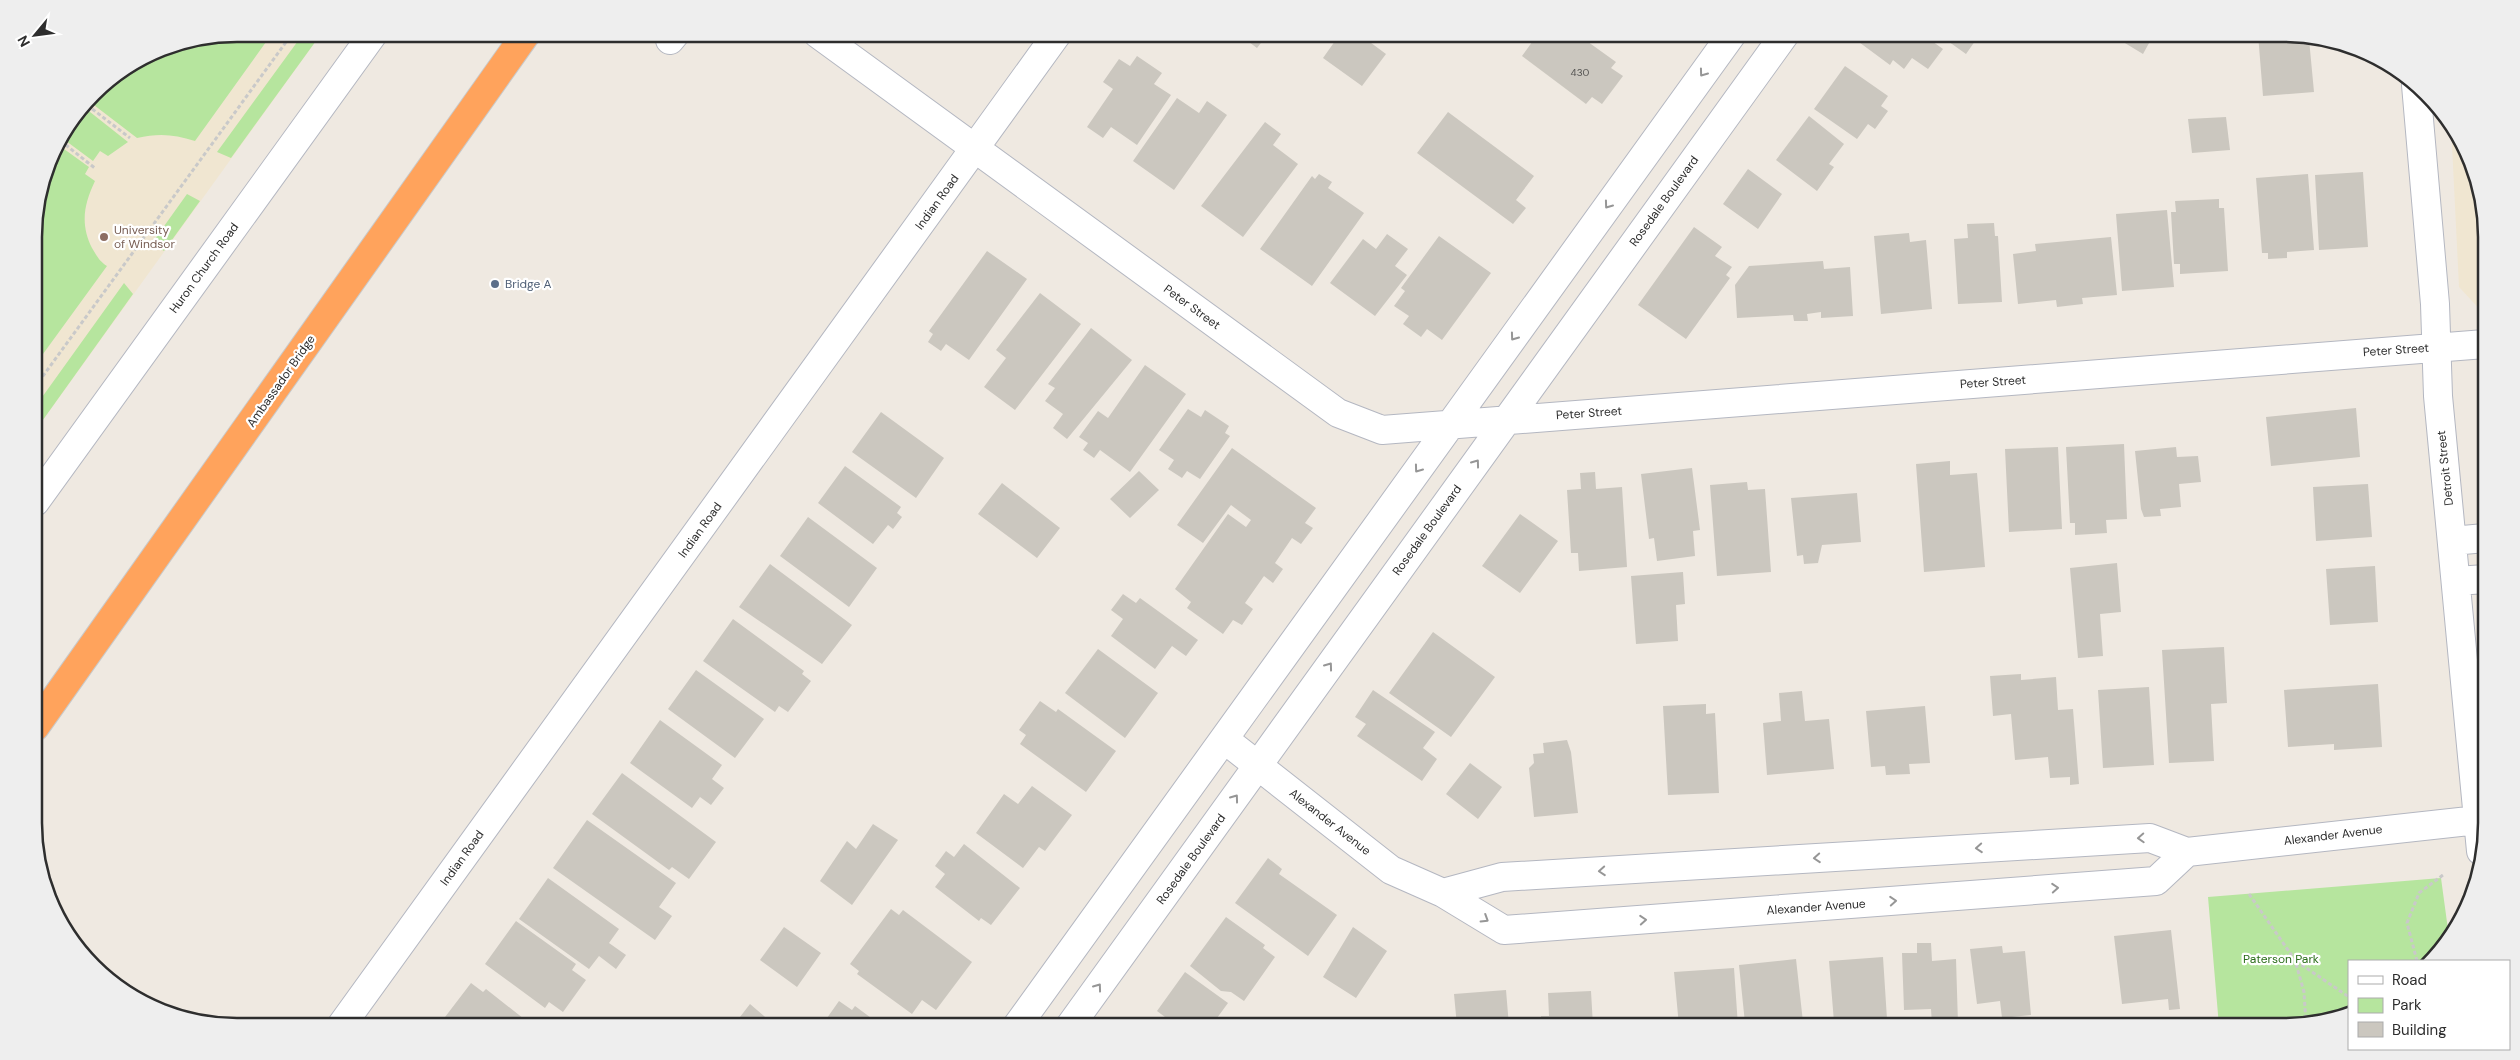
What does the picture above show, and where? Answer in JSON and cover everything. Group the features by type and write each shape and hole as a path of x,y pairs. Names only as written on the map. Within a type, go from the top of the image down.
{"highway":[{"name":"Ambassador Bridge","path":"42,717 520,42"}],"street":[{"name":"Huron Church Road","path":"42,492 366,42"},
{"name":"Peter Street","path":"829,42 1338,413 1382,430 2478,344"},
{"name":"Indian Road","path":"347,1018 1052,42"},
{"path":"1027,1018 1224,739 1726,42"},
{"name":"Rosedale Boulevard","path":"1076,1018 1779,42"},
{"name":"Detroit Street","path":"2421,101 2435,304 2435,347 2478,820"},
{"path":"1656,140 1692,163"},
{"path":"2452,541 2478,539"},
{"path":"2456,581 2478,580"},
{"name":"Alexander Avenue","path":"1224,739 1391,870 1443,893 1504,930 2156,881 2187,852"},
{"name":"Alexander Avenue","path":"1443,893 1502,877 2150,838 2187,852 2478,820"}],"path":[{"path":"42,376 286,42"},
{"path":"92,108 130,138"},
{"path":"66,145 96,169"},
{"path":"2417,960 2407,923 2419,894 2443,876"},
{"path":"2249,894 2295,960 2304,992 2306,1016"},
{"path":"2295,960 2348,996"}],"shaded area":[{"name":"University of Windsor","path":"315,42 42,421 42,238 44,212 49,187 57,163 75,129 109,91 129,75 163,57 187,49 212,44"},
{"path":"2452,141 2463,163 2474,199 2478,238 2478,307 2459,287"}],"green space":[{"path":"238,42 266,42 195,141 166,135 137,138 95,105 129,75 163,57 199,46"},
{"path":"297,42 315,42 231,158 217,152"},
{"path":"89,111 128,142 108,156 100,151 93,161 68,142 75,129"},
{"path":"64,149 89,167 85,174 95,181 86,206 86,231 92,248 100,260 107,266 42,355 42,238 44,212 49,187"},
{"path":"187,194 200,201 164,251 152,243"},
{"path":"124,283 133,294 42,421 42,397"},
{"name":"Paterson Park","path":"2441,878 2448,926 2420,960 2348,960 2348,1006 2308,1016 2218,1018 2208,897"}],"building":[{"path":"1249,42 1262,42 1257,48"},
{"path":"1334,42 1370,42 1386,54 1362,86 1323,58"},
{"path":"1532,42 1588,42 1616,62 1611,68 1623,76 1602,104 1592,97 1586,104 1522,56"},
{"path":"1859,42 1933,42 1943,49 1928,69 1912,58 1904,69 1893,60 1890,65"},
{"path":"1949,42 1974,42 1966,54"},
{"path":"2123,42 2150,42 2143,54"},
{"path":"2259,42 2309,44 2314,92 2263,96"},
{"path":"1137,56 1162,73 1154,84 1171,95 1137,145 1111,127 1103,138 1087,127 1113,89 1103,82 1119,59 1130,66"},
{"path":"1845,66 1888,96 1881,106 1888,111 1875,129 1868,124 1857,139 1814,109"},
{"path":"1177,98 1199,113 1207,101 1227,115 1174,190 1133,161"},
{"path":"1448,112 1534,176 1516,200 1526,208 1513,224 1417,153"},
{"path":"1809,116 1844,144 1829,164 1834,167 1817,191 1776,160"},
{"path":"2226,117 2230,150 2192,153 2188,119"},
{"path":"1265,122 1281,134 1273,145 1298,164 1243,237 1201,206"},
{"path":"1748,169 1782,194 1758,229 1723,204"},
{"path":"2363,172 2368,247 2319,250 2315,175"},
{"path":"1319,174 1332,182 1328,188 1364,213 1312,286 1260,249 1312,176 1315,179"},
{"path":"2308,174 2314,250 2287,252 2287,258 2268,259 2268,253 2262,253 2256,178"},
{"path":"2219,199 2219,208 2224,208 2228,271 2180,274 2180,264 2174,264 2171,212 2176,212 2175,201"},
{"path":"2167,210 2174,287 2122,291 2116,214"},
{"path":"1994,223 1995,236 1998,236 2002,302 1958,304 1954,239 1968,238 1967,224"},
{"path":"1694,227 1722,247 1715,256 1732,267 1726,275 1730,278 1686,339 1638,305"},
{"path":"1909,233 1910,242 1926,240 1932,309 1881,314 1874,236"},
{"path":"1387,234 1408,249 1395,266 1407,275 1375,316 1330,283 1363,239 1376,249"},
{"path":"1439,236 1491,273 1442,340 1427,329 1421,337 1403,324 1409,316 1394,306 1405,291 1401,288"},
{"path":"2111,237 2117,295 2082,298 2083,304 2057,307 2056,300 2018,304 2013,254 2036,251 2035,244"},
{"path":"987,251 1027,279 969,360 946,344 941,351 928,342 933,334 929,331"},
{"path":"1823,261 1824,269 1850,267 1853,316 1821,318 1821,312 1807,314 1808,321 1794,321 1793,315 1737,318 1735,285 1749,266"},
{"path":"1040,293 1081,324 1015,410 984,387 1006,358 996,350"},
{"path":"1091,328 1132,360 1067,439 1053,428 1063,414 1045,401 1055,388 1048,384"},
{"path":"1145,365 1186,394 1130,472 1100,450 1094,458 1083,450 1088,443 1079,437 1098,411 1108,418"},
{"path":"2356,408 2360,457 2271,466 2266,417"},
{"path":"1188,409 1201,417 1205,410 1229,426 1225,433 1230,436 1200,479 1187,471 1182,478 1168,469 1174,460 1159,450"},
{"path":"881,412 944,458 916,498 852,452"},
{"path":"2124,444 2127,519 2106,520 2107,533 2075,535 2075,523 2070,523 2066,447"},
{"path":"2058,447 2062,529 2009,532 2005,449"},
{"path":"2176,447 2177,457 2198,456 2201,482 2179,484 2181,507 2160,509 2161,516 2144,517 2141,509 2135,451"},
{"path":"1232,448 1316,508 1305,523 1313,528 1301,544 1292,538 1275,563 1283,569 1273,583 1264,576 1245,603 1253,609 1242,625 1233,620 1223,634 1187,608 1191,602 1175,589 1228,514 1246,527 1251,520 1231,505 1203,543 1177,525"},
{"path":"1950,461 1950,475 1977,473 1985,567 1924,572 1916,464"},
{"path":"845,466 901,507 897,513 902,517 893,529 888,525 873,544 818,503"},
{"path":"1692,468 1700,530 1693,531 1695,556 1657,561 1654,538 1649,539 1641,474"},
{"path":"1139,471 1159,490 1130,518 1110,499"},
{"path":"1595,472 1596,489 1622,487 1627,567 1579,571 1578,553 1571,553 1567,490 1581,489 1580,473"},
{"path":"1747,482 1748,490 1765,489 1771,572 1717,576 1710,485"},
{"path":"1002,483 1060,528 1037,558 978,514"},
{"path":"2368,484 2372,537 2316,541 2313,487"},
{"path":"1857,493 1861,542 1822,545 1818,563 1804,564 1803,555 1797,556 1791,498"},
{"path":"1520,514 1558,541 1520,593 1482,566"},
{"path":"808,517 877,568 849,607 780,556"},
{"path":"2117,563 2121,612 2100,614 2103,656 2078,658 2070,568"},
{"path":"770,564 852,625 822,664 739,607"},
{"path":"2375,566 2378,622 2330,625 2326,569"},
{"path":"1683,572 1685,604 1676,605 1678,641 1636,644 1631,576"},
{"path":"1123,594 1136,603 1140,598 1198,640 1186,656 1172,646 1155,669 1111,636 1123,619 1111,610"},
{"path":"733,619 804,671 802,674 811,681 788,712 779,706 775,712 703,661"},
{"path":"1433,632 1495,677 1451,737 1389,693"},
{"path":"2224,647 2227,703 2211,704 2214,761 2169,763 2162,650"},
{"path":"1098,649 1158,693 1125,738 1065,693"},
{"path":"696,670 764,719 735,758 668,709"},
{"path":"2021,674 2021,680 2056,677 2058,710 2073,709 2079,784 2070,785 2070,777 2050,778 2048,757 2015,760 2011,714 1993,716 1990,676"},
{"path":"2378,684 2382,747 2334,750 2334,744 2288,747 2284,690"},
{"path":"2149,687 2154,765 2103,768 2098,690"},
{"path":"1373,690 1435,732 1423,748 1437,759 1422,781 1357,736 1366,724 1355,717"},
{"path":"1802,691 1805,721 1829,719 1834,769 1767,775 1763,723 1781,721 1779,693"},
{"path":"1040,701 1056,712 1058,709 1116,751 1086,792 1020,744 1026,735 1019,730"},
{"path":"1706,704 1706,714 1715,713 1719,793 1668,795 1663,706"},
{"path":"1925,706 1930,763 1909,764 1910,774 1886,775 1885,766 1871,767 1866,711"},
{"path":"660,720 722,765 712,779 724,788 711,805 700,797 692,808 630,763"},
{"path":"1567,740 1571,752 1578,813 1534,817 1529,768 1534,763 1533,754 1544,753 1543,743"},
{"path":"1470,763 1502,787 1478,819 1446,794"},
{"path":"622,773 716,842 689,879 672,867 669,870 592,814"},
{"path":"1032,786 1072,815 1045,851 1039,847 1023,868 976,833 1004,794 1018,804"},
{"path":"587,820 676,883 659,907 672,916 655,940 553,868"},
{"path":"873,824 898,840 852,905 820,881 847,841 856,849"},
{"path":"964,844 1020,888 991,925 981,918 979,921 935,887 945,874 935,866 946,851 954,857"},
{"path":"1268,858 1282,869 1279,874 1337,915 1308,956 1235,903"},
{"path":"548,878 619,929 609,943 626,955 616,969 599,956 589,969 519,919"},
{"path":"891,909 899,915 903,910 972,962 936,1010 922,1000 912,1014 857,974 859,971 850,964"},
{"path":"1226,917 1265,945 1263,948 1275,957 1244,1001 1231,992 1221,991 1190,966"},
{"path":"516,921 576,964 572,970 586,980 563,1012 549,1002 545,1008 485,964"},
{"path":"784,927 821,953 797,987 760,960"},
{"path":"1353,927 1387,951 1356,998 1323,977"},
{"path":"2171,930 2180,1009 2169,1010 2168,999 2122,1004 2114,936"},
{"path":"1917,943 1931,943 1932,961 1956,959 1958,1018 1932,1018 1931,1009 1904,1010 1902,953 1917,953"},
{"path":"2002,946 2003,953 2025,951 2031,1015 2002,1018 2000,1001 1977,1004 1970,949"},
{"path":"1883,957 1887,1018 1834,1018 1829,961"},
{"path":"1796,959 1803,1018 1744,1018 1739,965"},
{"path":"1734,968 1737,1018 1678,1018 1674,972"},
{"path":"1185,972 1228,1003 1217,1018 1166,1018 1157,1011"},
{"path":"471,983 483,992 486,989 523,1018 444,1018"},
{"path":"1506,990 1508,1018 1456,1018 1454,994"},
{"path":"1591,991 1593,1018 1541,1018 1541,1016 1549,1016 1548,993"},
{"path":"839,1001 852,1010 855,1006 871,1018 827,1018"},
{"path":"750,1004 766,1018 739,1018"}],"place":[{"name":"University of Windsor","path":"104,237"},
{"name":"Bridge A","path":"495,284"}]}
